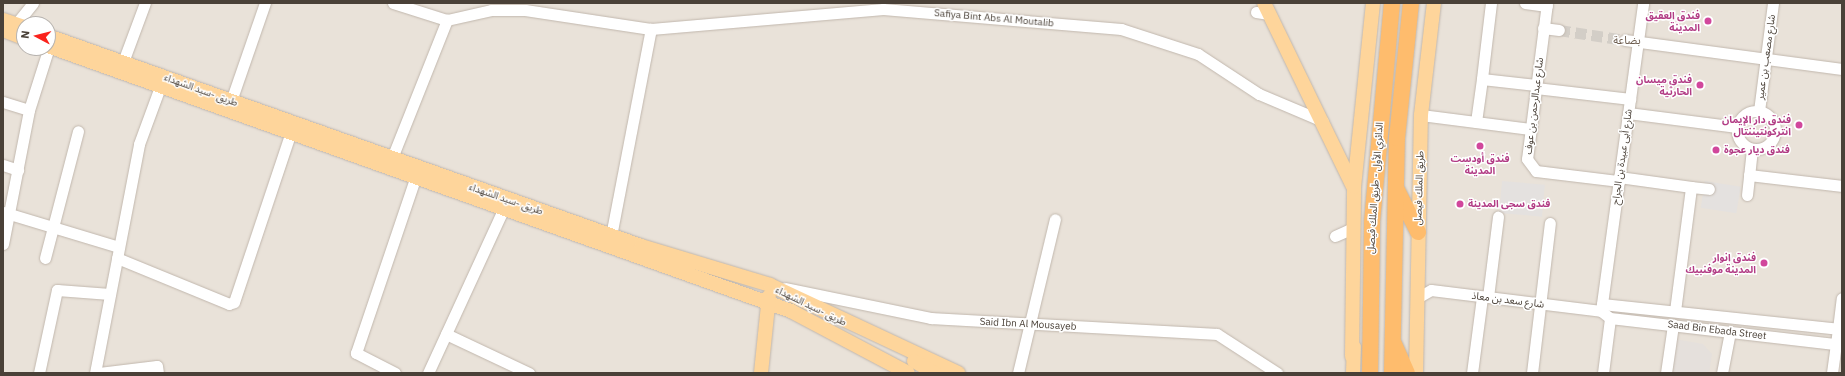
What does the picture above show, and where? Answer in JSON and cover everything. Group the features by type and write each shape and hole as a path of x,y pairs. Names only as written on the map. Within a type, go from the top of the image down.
{"highway":[{"name":"الدائري الأول - طريق الملك فيصل","path":"1370,373 1370,257 1392,3"},
{"name":"الدائري الأول - طريق الملك فيصل","path":"1392,373 1396,187 1411,3"},
{"path":"1396,187 1418,232"},
{"path":"1370,257 1395,251"},
{"path":"1392,340 1408,373"}],"main road":[{"path":"1353,373 1354,186 1374,3"},
{"name":"طريق الملك فيصل","path":"1416,373 1421,115 1434,3"},
{"path":"1263,10 1323,121 1354,186"},
{"name":"طريق -سيد الشهداء","path":"56,45 123,62 611,236 770,285 854,327 958,373"},
{"name":"طريق -سيد الشهداء","path":"56,46 160,87 290,135 768,304 850,340 908,373"},
{"path":"1352,356 1370,257"},
{"path":"761,373 770,285"},
{"path":"854,327 935,373"}],"street":[{"path":"11,25 33,3"},
{"path":"123,62 145,3"},
{"path":"231,101 266,3"},
{"path":"392,158 447,20 393,3"},
{"path":"514,3 525,10"},
{"path":"1476,122 1491,3"},
{"path":"1525,3 1547,4"},
{"name":"شارع أبى عبيدة بن الجراح","path":"1601,307 1643,3"},
{"name":"شارع مصعب بن عمير","path":"1759,111 1773,3"},
{"name":"شارع عبدالرحمن بن عوف","path":"1547,4 1527,159 1536,171 1709,190"},
{"name":"Safiya Bint Abs Al Moutalib","path":"447,20 491,10 525,10 651,29 883,9 1121,29 1198,54 1259,94 1323,121"},
{"path":"1543,28 1559,30"},
{"path":"611,236 651,29"},
{"path":"1625,40 1842,69"},
{"path":"3,244 6,213 18,170 29,110 44,56"},
{"path":"1482,78 1536,87 1630,99"},
{"path":"95,373 139,144 160,87"},
{"path":"3,102 29,110"},
{"path":"1759,111 1770,118 1774,132 1766,146 1752,148 1742,142 1737,127 1744,115 1759,111"},
{"path":"1628,113 1737,127"},
{"path":"1421,115 1530,129"},
{"path":"45,258 51,228 78,131"},
{"path":"6,213 118,252 229,304 234,302 290,135"},
{"path":"1746,195 1752,148"},
{"path":"3,165 18,170"},
{"path":"1749,175 1842,186"},
{"path":"395,373 356,353 415,179"},
{"path":"1675,312 1691,187"},
{"path":"428,373 503,210"},
{"path":"1472,373 1498,217"},
{"path":"1018,373 1055,219"},
{"path":"1532,373 1550,223"},
{"path":"1335,236 1353,228"},
{"name":"Said Ibn Al Mousayeb","path":"770,285 930,318 1217,334 1278,373"},
{"path":"39,373 57,290 110,294"},
{"name":"شارع سعد بن معاذ","path":"1417,298 1431,290 1541,304 1675,312 1838,329"},
{"path":"1832,373 1842,298"},
{"path":"1601,307 1610,318 1604,373"},
{"name":"Saad Bin Ebada Street","path":"1610,318 1835,344"},
{"path":"1666,373 1673,325"},
{"path":"1722,373 1730,332"},
{"path":"446,334 529,373"},
{"path":"99,373 157,366 158,373"}],"shaded area":[{"path":"3,3 1842,3 1842,373 3,373"},
{"path":"1502,181 1545,185 1542,217 1499,213"},
{"path":"1705,181 1741,187 1736,213 1701,208"},
{"path":"1675,339 1703,344 1712,354 1709,373 1671,373"}],"tunnel":[{"path":"1559,30 1625,40"}],"place":[{"name":"فندق العقيق المدينة","path":"1708,21"},
{"name":"فندق ميسان الحارثية","path":"1700,85"},
{"name":"فندق دار الإيمان انتركونتيننتال","path":"1799,125"},
{"name":"فندق أودست المدينة","path":"1480,146"},
{"name":"فندق ديار عجوة","path":"1716,150"},
{"name":"فندق سجى المدينة","path":"1460,204"},
{"name":"فندق انوار المدينة موفنبيك","path":"1764,263"}],"district":[{"name":"بضاعة","path":"1627,40"}]}
